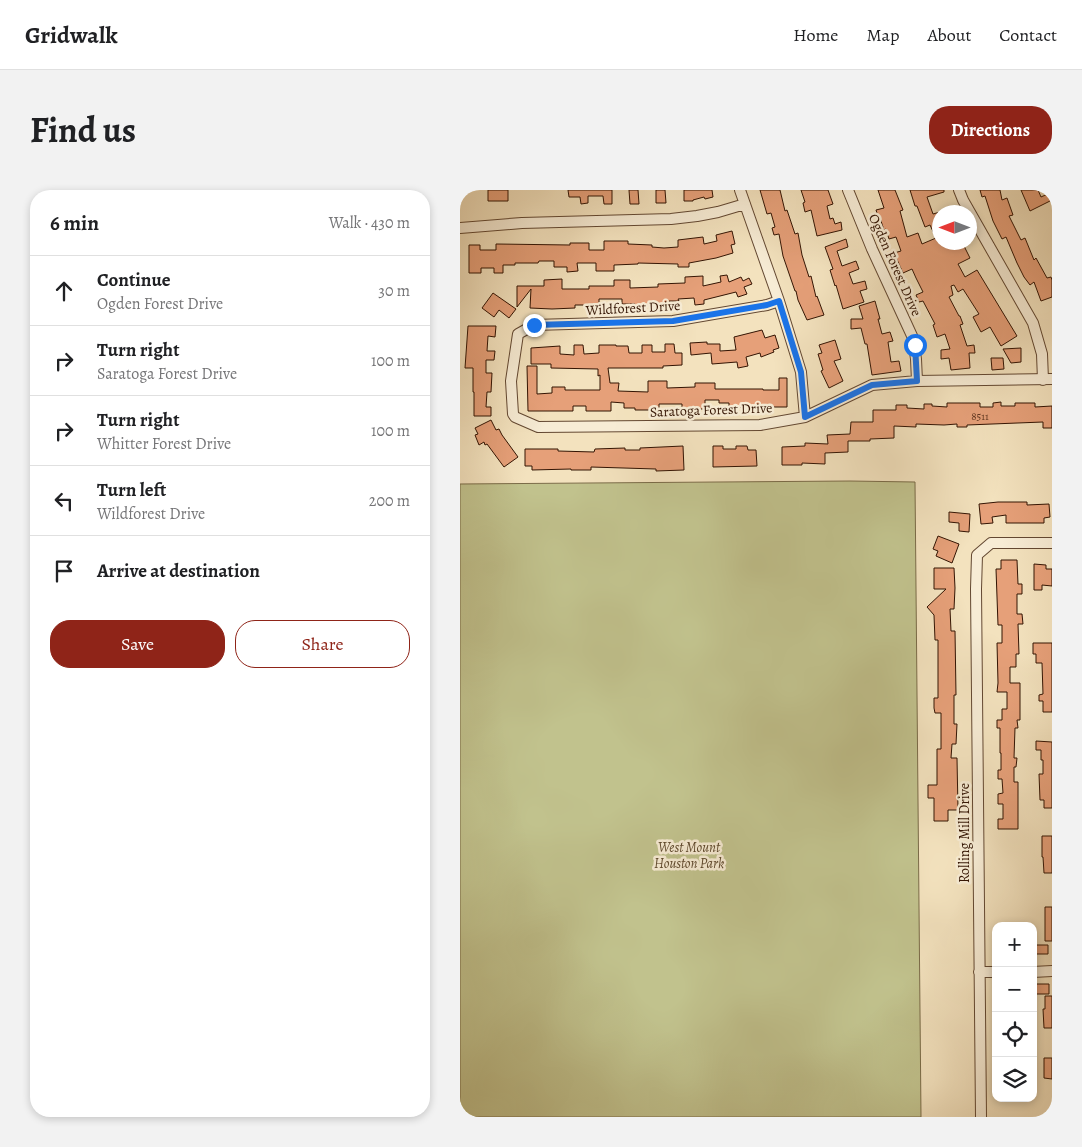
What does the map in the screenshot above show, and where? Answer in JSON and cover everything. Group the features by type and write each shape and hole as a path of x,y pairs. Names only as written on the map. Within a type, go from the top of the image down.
{"street":[{"path":"740,190 779,301 801,372 805,417"},
{"name":"Ogden Forest Drive","path":"848,190 872,249 913,338 917,381"},
{"path":"959,190 1033,324 1047,379"},
{"path":"460,228 522,223 671,219 718,212 745,204"},
{"name":"Wildforest Drive","path":"515,417 513,414 511,380 518,334 534,325 673,321 767,305 779,301"},
{"name":"Saratoga Forest Drive","path":"515,417 538,427 760,425 805,417 872,385 917,381 1047,379"},
{"name":"Rolling Mill Drive","path":"981,1117 977,555 991,543 1052,543"},
{"path":"1037,972 1052,971"},
{"path":"979,972 992,972"}],"green space":[{"name":"West Mount Houston Park","path":"915,482 921,1117 460,1117 460,484"}],"building":[{"path":"488,190 508,190 508,201 488,201"},
{"path":"568,190 612,190 612,204 604,204 603,196 588,196 588,203 581,204 580,197 569,197"},
{"path":"629,190 638,190 639,204 630,204"},
{"path":"656,190 665,190 666,203 656,203"},
{"path":"684,190 712,190 713,197 684,201"},
{"path":"760,190 780,190 785,211 787,210 795,234 798,233 802,255 824,315 807,320 783,256 779,234 774,235 772,228 775,227 771,213 767,214"},
{"path":"801,190 828,190 833,204 827,206 830,219 833,218 835,224 841,222 842,230 817,236 811,210 805,212 803,203 805,202"},
{"path":"878,190 895,190 903,210 900,211 907,237 918,233 922,244 932,240 932,250 966,250 970,258 958,264 965,277 977,270 1017,336 1001,346 990,327 981,332 973,317 979,314 963,289 958,292 954,285 951,286 953,295 949,297 963,324 960,325 967,346 974,345 975,353 969,353 970,368 951,370 949,358 941,359 941,350 950,349 945,334 937,337 933,325 935,324 923,301 919,302 916,295 923,292 912,269 903,273 894,253 901,251 896,237 889,239 886,229 884,230 879,219 876,210 884,208"},
{"path":"910,190 944,190 944,192 927,197 932,211 932,229 930,225 925,227"},
{"path":"980,190 1000,190 1002,200 1007,198 1013,215 1009,216 1021,240 1025,238 1034,260 1036,258 1047,278 1051,277 1052,297 1041,301 1034,282 1030,285 1024,277 1006,237 1002,239 993,221 985,196 982,197"},
{"path":"1021,190 1038,190 1041,197 1052,192 1052,200 1030,211"},
{"path":"732,231 735,244 731,245 733,253 689,263 689,267 678,267 678,264 638,263 614,265 614,271 596,271 596,263 577,263 578,271 567,272 567,267 554,267 554,261 539,261 538,263 503,265 503,273 494,273 494,268 481,268 481,273 469,273 469,245 480,245 480,250 496,250 496,244 570,245 570,243 589,243 589,250 604,250 604,241 628,241 628,244 652,245 652,247 664,248 678,247 678,240 703,237 704,244 717,241 716,235"},
{"path":"846,239 848,247 837,251 842,266 856,261 859,269 849,273 853,284 865,281 867,289 860,291 864,302 843,309 830,270 833,269 825,247"},
{"path":"727,275 729,282 741,277 743,281 749,278 752,284 744,287 747,294 738,297 736,292 704,300 704,304 695,305 694,298 669,301 669,306 659,306 659,304 622,304 622,299 599,299 599,307 589,308 589,305 575,305 575,308 552,309 530,308 531,289 517,307 517,286 544,286 544,280 562,279 562,289 589,289 589,286 614,286 614,280 630,280 630,288 658,287 658,284 685,283 685,277 703,276 703,286 721,282 720,276"},
{"path":"493,293 516,309 509,318 499,310 494,317 482,308"},
{"path":"875,301 882,334 890,332 893,341 888,342 891,362 899,361 901,371 872,375 867,344 865,344 861,328 851,329 851,319 863,319 859,306"},
{"path":"468,326 496,326 495,337 488,336 487,351 495,351 494,360 486,360 486,373 492,373 491,392 487,392 486,407 491,407 491,416 474,416 473,368 465,368"},
{"path":"762,330 765,338 775,335 779,348 761,357 760,353 746,357 748,366 738,368 737,362 712,364 711,353 691,355 690,343 707,342 707,344 720,344 720,351 736,350 734,337"},
{"path":"835,340 841,359 834,361 843,381 829,388 821,371 823,370 818,354 822,353 819,345"},
{"path":"665,344 674,344 675,353 682,353 682,365 663,366 663,368 608,368 610,383 619,383 618,391 648,392 648,381 667,381 667,388 695,387 695,383 715,383 715,389 779,390 779,378 787,378 787,407 754,409 754,406 740,406 740,408 729,408 729,403 719,403 719,400 705,400 705,409 682,409 682,404 659,404 659,410 635,410 635,408 624,408 624,403 611,402 611,411 586,411 586,406 573,406 573,411 528,411 527,366 537,366 537,394 552,393 552,387 565,387 565,390 600,390 598,369 551,368 551,364 531,364 531,348 560,346 560,354 574,355 574,345 583,345 584,354 599,353 599,345 616,345 628,346 629,353 642,353 642,345 652,345 652,352 665,352"},
{"path":"1021,348 1021,362 1011,363 1003,349"},
{"path":"991,358 1003,358 1004,369 992,370"},
{"path":"1001,402 1001,406 1015,406 1015,403 1035,403 1035,407 1052,406 1052,428 1043,428 1043,422 967,425 967,427 957,427 957,424 916,424 916,427 894,426 894,438 848,441 848,452 825,453 825,464 802,463 802,465 782,465 782,447 805,446 805,443 828,444 827,435 850,434 851,422 873,422 873,410 896,410 896,405 907,405 907,408 924,409 924,404 947,407 947,403 980,403 980,407 993,407 993,403"},
{"path":"491,420 496,430 499,429 518,457 504,467 487,444 485,445 484,442 479,445 475,435 478,434 475,428"},
{"path":"683,446 684,470 656,471 656,469 591,467 591,470 532,470 532,466 525,466 525,449 594,452 595,449 625,448 625,450 640,450 640,448"},
{"path":"713,446 723,446 723,449 736,449 736,446 747,446 748,450 756,450 757,466 713,467"},
{"path":"1027,502 1027,505 1049,504 1050,517 1044,518 1044,523 1006,523 1006,515 992,517 993,523 981,524 979,504"},
{"path":"949,512 970,514 969,532 959,531 959,523 949,522"},
{"path":"938,536 959,544 952,563 936,556 938,551 933,549"},
{"path":"1001,560 1017,560 1018,584 1022,584 1022,594 1017,594 1017,614 1022,614 1023,624 1018,624 1019,654 1016,654 1016,667 1010,667 1010,683 1020,683 1020,720 1017,720 1018,728 1015,728 1014,758 1017,758 1016,767 1014,767 1014,782 1018,782 1018,829 998,829 998,819 1003,819 1003,804 998,804 998,794 1003,793 1002,779 998,779 998,770 1001,770 1001,753 1000,728 997,728 997,720 1002,720 1002,709 1007,709 1007,692 997,692 997,643 1002,643 1002,625 998,625 996,569 1001,569"},
{"path":"1034,564 1046,565 1046,569 1052,569 1052,586 1042,585 1042,590 1034,590"},
{"path":"934,568 954,568 954,609 950,609 951,631 955,631 956,695 954,695 954,724 957,724 956,744 952,744 951,758 957,758 958,810 948,810 948,821 934,821 934,798 928,798 928,785 937,785 937,749 941,749 941,713 935,713 934,708 934,698 938,698 938,640 935,640 934,615 927,607 946,589 934,589"},
{"path":"1033,643 1052,643 1052,712 1043,712 1043,701 1039,701 1039,695 1043,694 1042,663 1036,663 1036,654 1033,654"},
{"path":"1036,741 1052,742 1052,808 1044,808 1044,800 1040,800 1039,774 1043,774 1043,760 1041,760 1041,750 1036,750"},
{"path":"1042,836 1052,836 1052,873 1044,873"},
{"path":"1045,907 1052,907 1052,941 1045,941"},
{"path":"1037,945 1048,945 1048,954 1037,954"},
{"path":"1037,984 1049,984 1049,994 1037,994"},
{"path":"1045,996 1052,996 1052,1028 1044,1028 1043,1009 1045,1009"},
{"path":"1044,1058 1052,1058 1052,1079 1044,1078"}],"route":[{"path":"534,325 673,321 767,305 779,301 801,372 805,417 872,385 917,381 915,345"}]}
